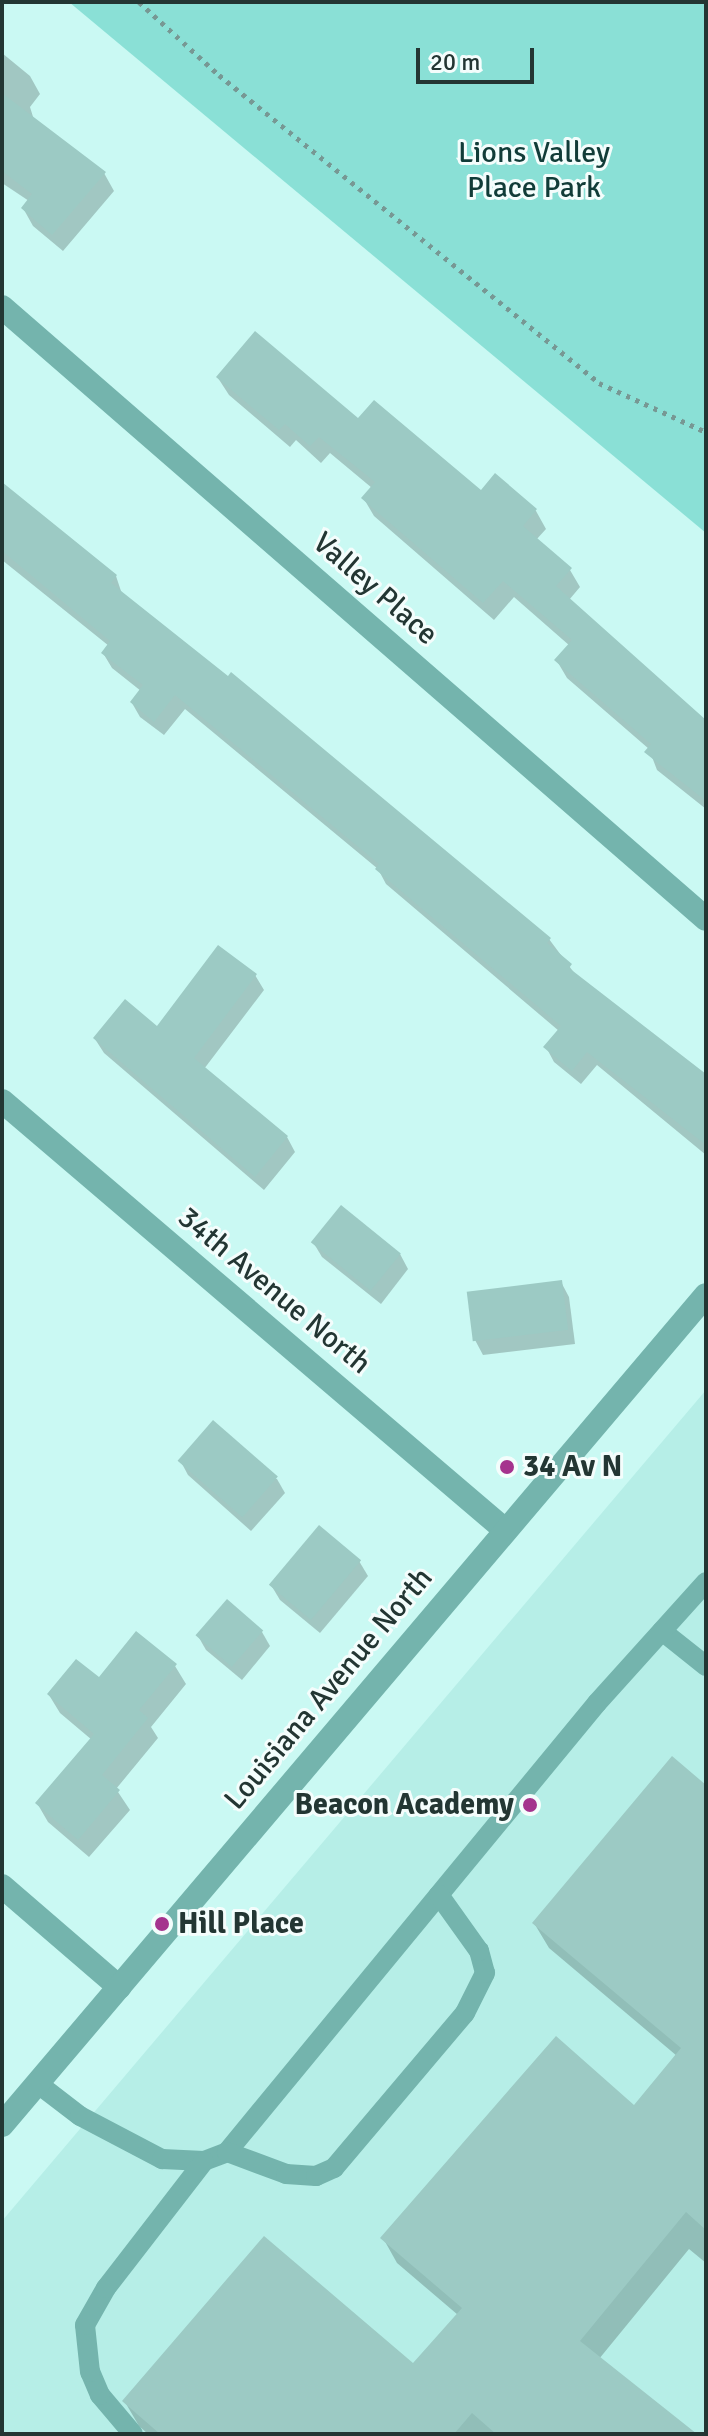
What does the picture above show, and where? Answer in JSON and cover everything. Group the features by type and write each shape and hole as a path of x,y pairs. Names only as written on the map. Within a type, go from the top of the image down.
{"street":[{"name":"Valley Place","path":"3,309 706,919"},
{"name":"34th Avenue North","path":"2,1101 505,1530"},
{"name":"Louisiana Avenue North","path":"2,2125 706,1295"},
{"path":"2,1886 119,1987"}],"lane":[{"path":"37,2083 124,2142 162,2159 204,2161 227,2152 439,1895 706,1582"},
{"path":"662,1631 706,1666"},
{"path":"227,2152 286,2174 316,2176 334,2168 465,2013 485,1973 479,1951 439,1895"},
{"path":"133,2434 100,2395 90,2372 85,2325 106,2288 204,2161"}],"path":[{"path":"139,2 219,75 599,383 706,432"}],"shaded area":[{"name":"Beacon Academy","path":"706,1390 706,2434 2,2434 2,2221"}],"green space":[{"name":"Lions Valley Place Park","path":"69,2 706,2 706,533"}],"building":[{"path":"2,93 106,172 52,235 21,208 32,194 2,171"},
{"path":"255,331 358,418 374,400 481,490 495,473 537,509 523,526 572,568 556,586 706,720 706,801 644,752 651,744 554,660 572,640 503,581 483,603 361,498 375,482 319,437 310,446 285,424 279,430 216,377"},
{"path":"2,482 117,575 111,583 228,676 231,672 551,938 547,943 572,964 569,968 706,1074 706,1145 587,1052 572,1071 543,1047 561,1026 375,869 379,864 175,695 154,722 130,702 143,685 101,653 110,641 2,551"},
{"path":"218,945 257,974 194,1058 288,1136 255,1177 93,1038 125,999 157,1026"},
{"path":"341,1205 401,1253 371,1291 311,1242"},
{"path":"562,1280 568,1330 473,1341 467,1292"},
{"path":"213,1420 278,1476 242,1517 178,1461"},
{"path":"319,1525 361,1560 311,1620 269,1585"},
{"path":"227,1599 263,1630 232,1667 196,1635"},
{"path":"136,1631 177,1664 139,1710 148,1718 102,1775 120,1790 78,1840 35,1803 94,1734 47,1694 76,1659 99,1677"},
{"path":"672,1756 706,1785 706,2230 686,2212 580,2341 697,2434 496,2434 472,2413 454,2434 160,2434 122,2401 264,2236 413,2363 462,2308 380,2238 556,2036 634,2105 681,2048 532,1923"}],"place":[{"name":"34 Av N","path":"507,1467"},
{"name":"Beacon Academy","path":"530,1805"},
{"name":"Hill Place","path":"162,1924"}]}
